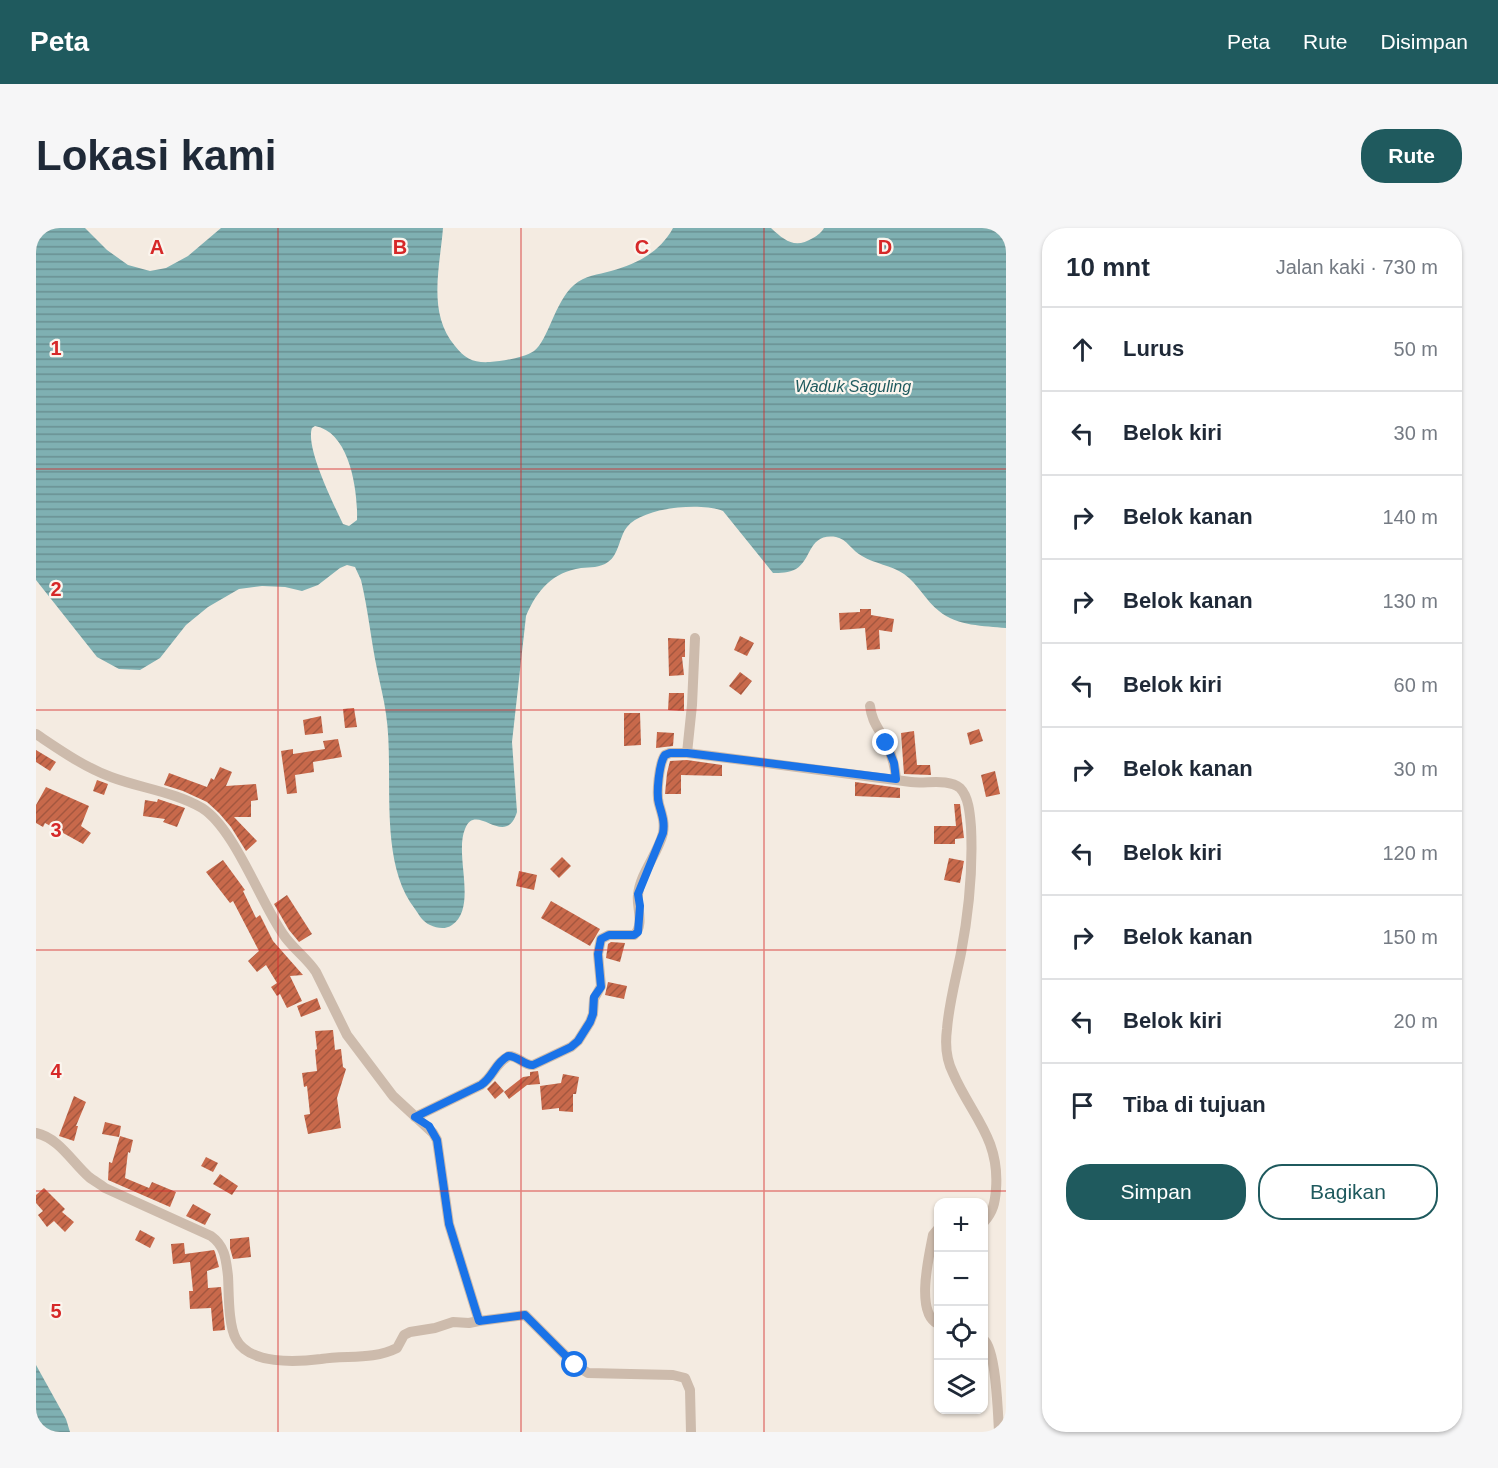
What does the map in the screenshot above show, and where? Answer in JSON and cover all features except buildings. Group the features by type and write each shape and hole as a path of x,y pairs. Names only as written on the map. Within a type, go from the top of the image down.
{"street":[{"path":"687,753 693,705 695,638"},
{"path":"870,706 873,721 891,754 896,779"},
{"path":"36,734 88,767 110,777 186,801 201,808 215,819 240,856 284,936 310,962 347,1035 393,1095 415,1117 429,1126 437,1140 449,1224 479,1321"},
{"path":"415,1117 481,1085 488,1080 496,1065 508,1056 514,1056 531,1066 565,1051 578,1041 590,1022 594,997 601,987 598,954 601,939 609,935 634,935 638,932 640,906 638,894 661,842 664,824 658,801 662,759 670,753 687,753 919,783 953,784 963,792 968,802 972,853 971,882 961,953 949,1011 946,1050 952,1072 988,1135 993,1153 997,1175 995,1205 988,1216"},
{"path":"36,1133 46,1135 55,1142 90,1178 105,1188 211,1236 219,1242 224,1250 227,1267 233,1332 241,1346 256,1356 286,1361 349,1356 369,1357 397,1348 404,1335 410,1332 453,1322 468,1323 525,1315 575,1365 588,1373 673,1375 685,1378 690,1390 691,1432"},
{"path":"934,1234 925,1287 929,1315 934,1322"},
{"path":"988,1345 993,1364 999,1432"}],"water":[{"name":"Waduk Saguling","path":"36,228 85,228 107,250 128,265 150,271 166,268 188,256 221,228 443,228 437,289 441,319 446,333 466,357 475,361 495,362 524,356 534,351 543,339 567,292 574,285 587,277 639,261 655,250 673,228 771,228 790,242 801,243 813,238 824,228 1006,228 1006,628 971,624 946,616 934,607 904,574 862,556 836,537 820,539 815,543 796,569 773,573 723,511 701,507 673,508 635,520 624,531 612,559 602,565 571,570 554,578 535,598 526,616 512,742 517,812 512,822 505,827 476,819 470,822 465,829 462,852 465,894 460,917 449,927 435,927 421,918 403,889 396,866 391,841 386,714 361,580 355,567 347,565 340,568 318,585 302,591 285,587 262,586 239,589 208,607 186,625 160,658 140,670 119,669 97,657 36,580","holes":["315,426 327,431 336,439 350,464 356,494 357,520 349,526 343,524 316,462 311,437 312,428"]},
{"path":"36,1365 66,1419 70,1432 36,1432"}],"route":[{"path":"575,1365 525,1315 479,1321 449,1224 437,1140 429,1126 415,1117 481,1085 488,1080 496,1065 508,1056 514,1056 531,1066 565,1051 578,1041 586,1030 594,1010 594,997 601,987 598,961 598,946 601,939 605,935 632,936 638,932 640,906 637,897 663,833 664,824 658,796 660,767 665,755 687,753 896,779 894,763 886,743"}]}
